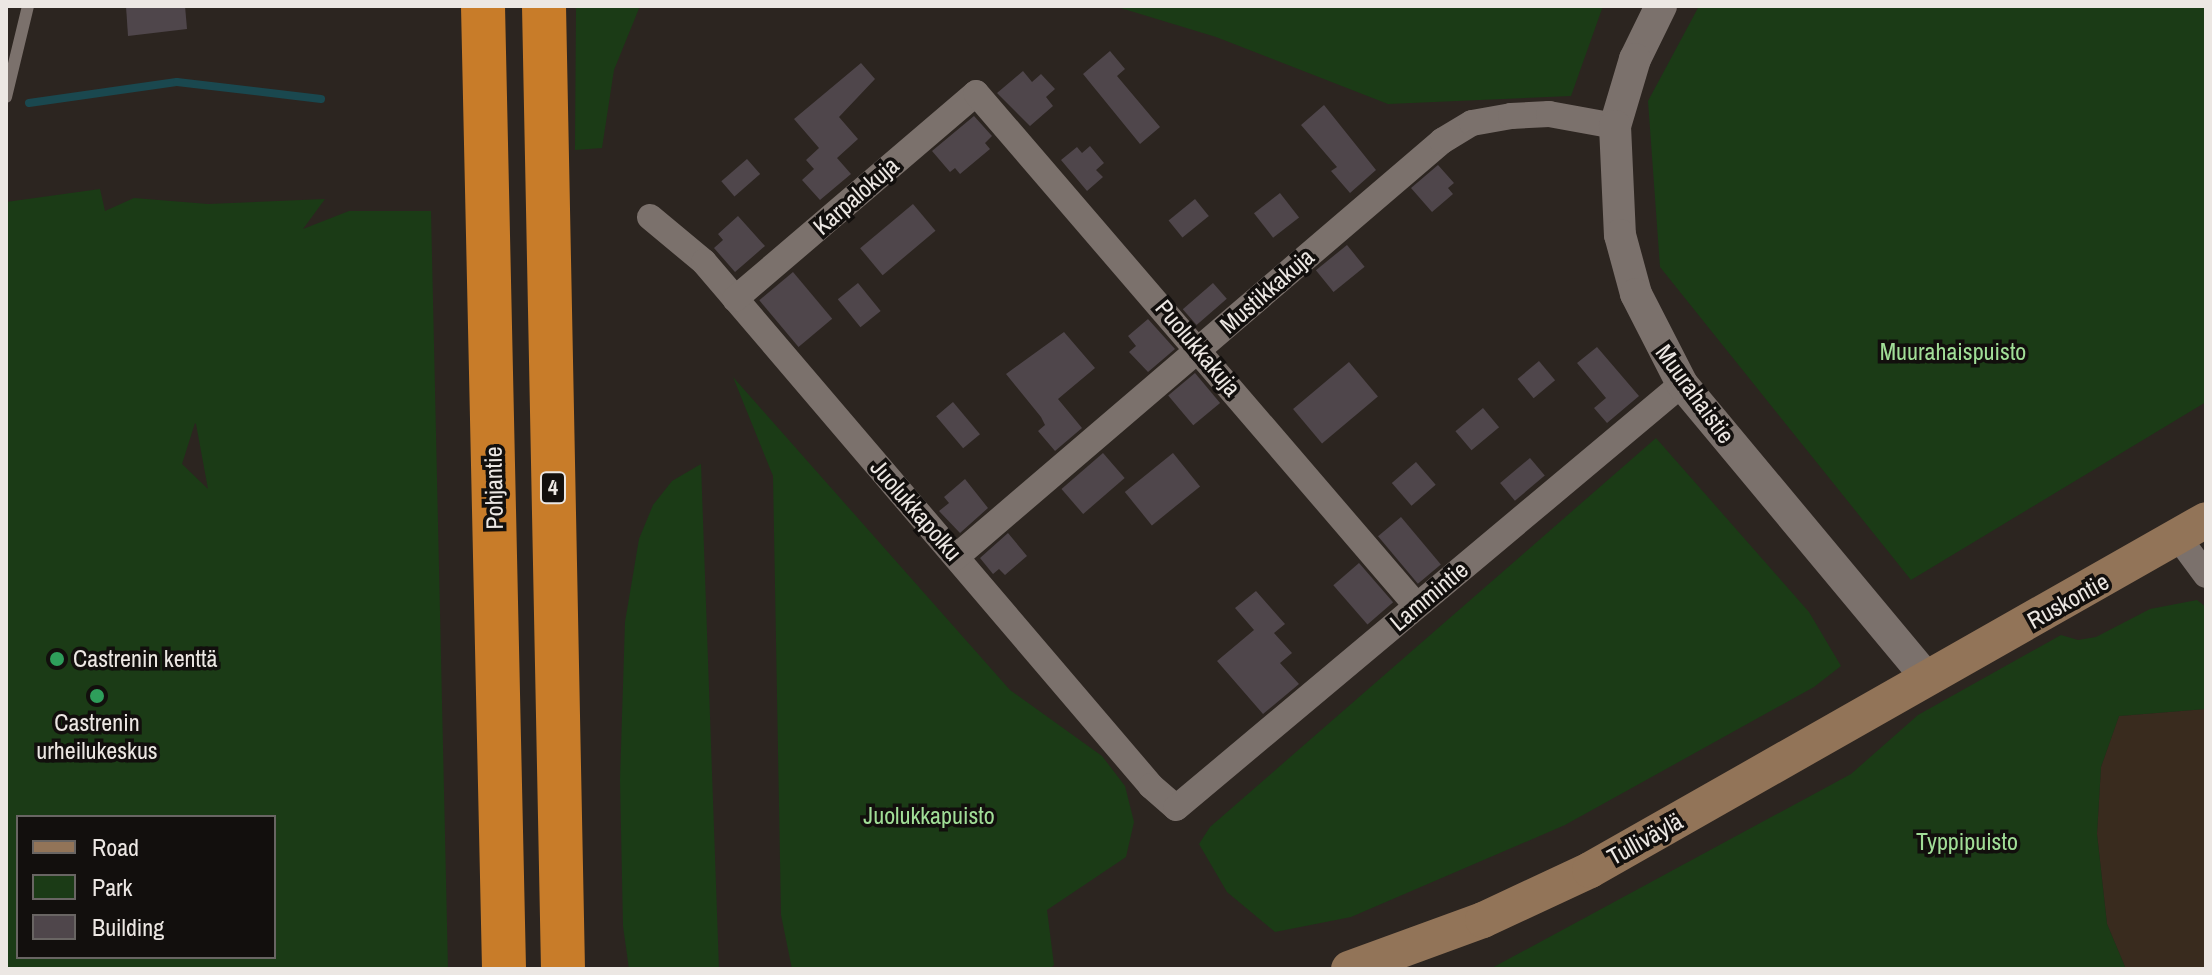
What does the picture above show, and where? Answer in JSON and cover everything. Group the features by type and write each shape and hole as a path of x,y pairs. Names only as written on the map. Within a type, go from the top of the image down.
{"highway":[{"name":"Pohjantie","path":"483,6 504,969"},
{"name":"4","path":"544,6 563,969"}],"main road":[{"name":"Ruskontie","path":"1928,679 2192,529"},
{"name":"Tulliväylä","path":"1349,969 1483,920 1590,870 1928,679"}],"street":[{"name":"Muurahaistie","path":"1661,6 1635,59 1615,126 1620,235 1641,306 1682,384 1928,679"},
{"name":"Karpalokuja","path":"735,299 976,93"},
{"name":"Puolukkakuja","path":"976,93 1417,606"},
{"name":"Mustikkakuja","path":"956,557 1442,141 1472,123 1549,114 1615,126"},
{"name":"Juolukkapolku","path":"650,217 704,262 1151,786 1176,808"},
{"name":"Lammintie","path":"1176,808 1682,384"},
{"path":"2192,529 2206,575"}],"lane":[{"path":"6,97 28,6"}],"shaded area":[{"path":"2206,709 2206,969 2126,969 2107,924 2097,834 2101,767 2119,716"}],"green space":[{"path":"576,6 640,6 614,70 602,148 575,150"},
{"path":"1114,6 1603,6 1571,96 1388,104 1216,37"},
{"name":"Muurahaispuisto","path":"1699,6 2206,6 2206,402 1911,580 1660,267 1648,101"},
{"path":"100,189 105,211 134,198 208,204 325,199 303,229 349,211 431,211 448,969 6,969 6,202","holes":["196,424 208,489 182,464"]},
{"name":"Juolukkapuisto","path":"733,377 1010,690 1102,756 1125,786 1134,822 1126,857 1047,910 1054,965 1050,969 792,969 781,915 773,476"},
{"path":"1656,438 1809,612 1841,666 1814,687 1565,825 1351,917 1275,932 1227,892 1199,844 1210,827"},
{"path":"701,464 719,969 629,969 623,926 620,780 625,622 639,539 653,505 672,481"},
{"name":"Typpipuisto","path":"2197,600 2206,607 2206,709 2119,716 2101,767 2097,834 2107,924 2126,969 1490,969 1851,774 1918,715 2061,635 2078,640 2096,637 2150,609"}],"building":[{"path":"126,6 185,6 187,29 128,36"},
{"path":"1110,51 1125,69 1117,76 1160,127 1140,144 1083,74"},
{"path":"861,63 875,79 839,117 858,139 837,158 851,174 820,200 802,180 814,169 806,160 819,148 794,119"},
{"path":"1023,71 1032,82 1041,74 1055,89 1046,97 1053,106 1030,126 997,93"},
{"path":"1324,105 1376,170 1350,193 1331,171 1337,167 1301,125"},
{"path":"974,116 992,136 985,143 990,149 960,174 955,168 950,172 932,151"},
{"path":"1090,146 1104,163 1096,170 1103,177 1087,191 1061,160 1077,147 1082,153"},
{"path":"747,159 760,174 734,196 721,181"},
{"path":"1438,165 1454,183 1448,188 1453,194 1432,212 1411,188"},
{"path":"1280,193 1299,217 1273,238 1254,213"},
{"path":"1195,199 1209,216 1182,237 1169,220"},
{"path":"913,204 935,231 883,275 860,248"},
{"path":"738,216 765,246 735,272 714,248 723,240 718,234"},
{"path":"1347,245 1365,267 1334,292 1316,270"},
{"path":"793,272 832,319 799,347 759,300"},
{"path":"858,283 881,311 860,327 838,299"},
{"path":"1213,283 1227,299 1197,325 1183,309"},
{"path":"1148,319 1175,349 1148,372 1129,352 1136,346 1128,336"},
{"path":"1064,332 1095,368 1058,399 1082,428 1055,451 1038,431 1045,425 1041,417 1006,374"},
{"path":"1597,347 1639,396 1607,423 1594,408 1606,398 1577,363"},
{"path":"1539,361 1555,380 1534,398 1518,379"},
{"path":"1349,362 1378,396 1322,443 1293,409"},
{"path":"1195,373 1220,403 1193,425 1168,395"},
{"path":"953,402 980,434 963,448 936,416"},
{"path":"1483,408 1499,427 1471,450 1455,431"},
{"path":"1103,453 1125,478 1083,514 1061,489"},
{"path":"1173,453 1200,486 1152,525 1125,492"},
{"path":"1530,458 1545,476 1515,501 1500,483"},
{"path":"1416,462 1436,485 1412,506 1392,483"},
{"path":"965,479 988,508 960,533 939,511 949,503 944,497"},
{"path":"1401,517 1441,564 1418,584 1378,536"},
{"path":"1008,533 1027,556 1005,575 999,569 993,574 980,558"},
{"path":"1359,563 1393,602 1367,625 1333,585"},
{"path":"1256,591 1285,624 1274,633 1292,653 1280,663 1299,684 1263,714 1217,661 1254,630 1235,608"}],"waterway":[{"path":"29,103 177,82 321,99"}],"place":[{"name":"Castrenin kenttä","path":"57,659"},
{"name":"Castrenin urheilukeskus","path":"97,696"}]}
